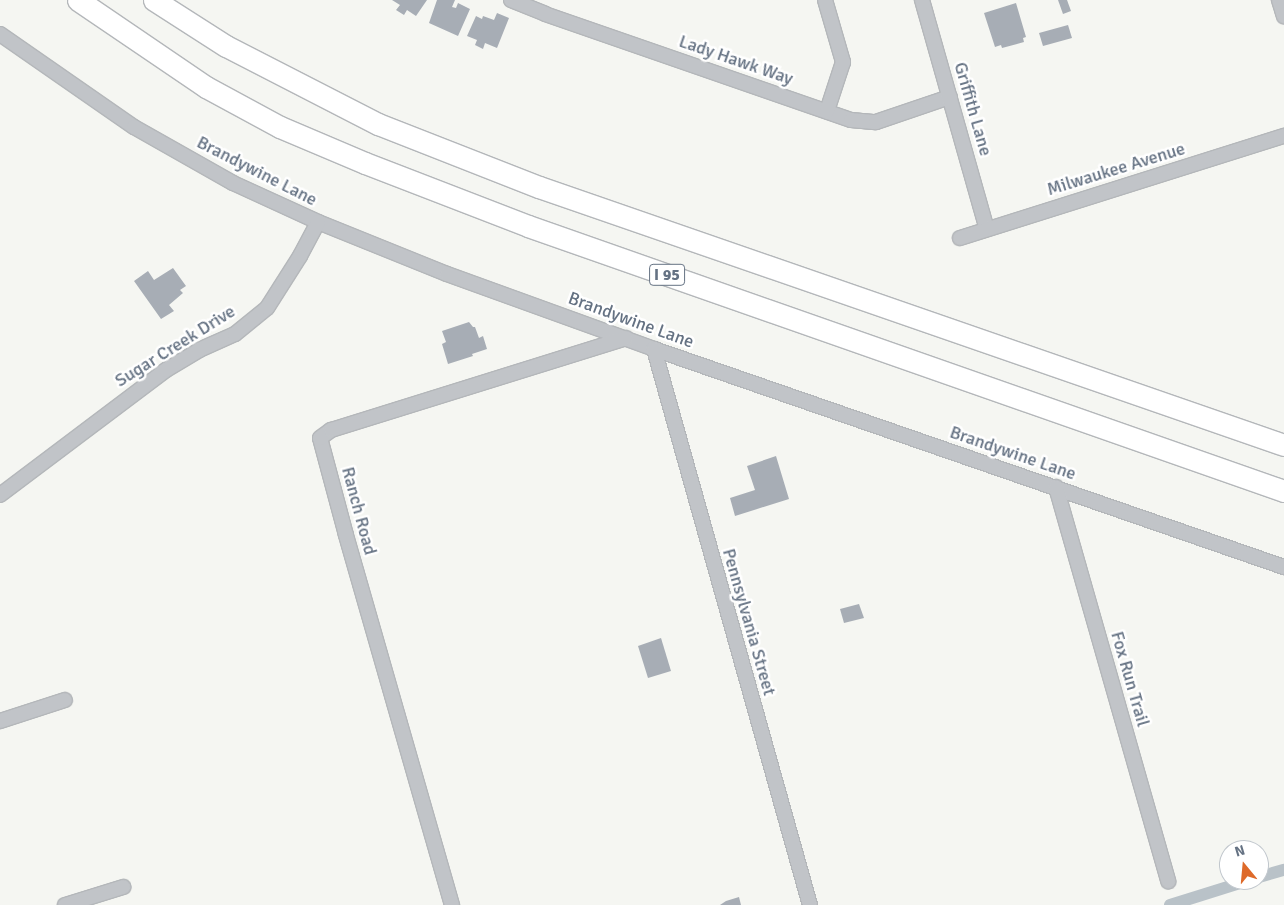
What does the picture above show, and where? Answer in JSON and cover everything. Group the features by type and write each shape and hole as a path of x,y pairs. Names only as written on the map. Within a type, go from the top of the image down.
{"highway":[{"name":"I 95","path":"78,0 206,87 280,127 365,162 528,226 1284,490"},
{"name":"I 95","path":"154,0 226,46 378,124 530,184 1284,445"}],"street":[{"name":"Lady Hawk Way","path":"511,0 545,14 851,120 876,122 950,97"},
{"path":"825,0 843,62 827,111"},
{"name":"Griffith Lane","path":"922,0 987,229"},
{"path":"1280,0 1284,16"},
{"name":"Brandywine Lane","path":"0,34 134,127 233,183 318,222 447,274 654,349 1284,567"},
{"name":"Milwaukee Avenue","path":"960,238 1284,136"},
{"name":"Sugar Creek Drive","path":"0,495 166,370 199,350 235,334 267,308 300,256 318,222"},
{"name":"Ranch Road","path":"452,905 320,438 331,430 626,338"},
{"name":"Pennsylvania Street","path":"654,349 810,905"},
{"name":"Fox Run Trail","path":"1056,487 1168,881"},
{"path":"0,720 65,700"},
{"path":"65,905 123,887"}],"building":[{"path":"392,0 427,0 416,16 407,10 404,15 396,10 400,5"},
{"path":"437,0 455,0 452,7 456,8 458,3 470,9 458,36 429,23"},
{"path":"1058,0 1067,0 1071,11 1063,14"},
{"path":"1016,3 1026,37 1023,38 1024,42 1002,48 1001,45 995,47 984,13"},
{"path":"497,13 509,18 497,48 485,43 483,49 475,45 477,40 467,36 476,16 482,19 483,16 494,20"},
{"path":"1068,25 1072,38 1043,46 1039,33"},
{"path":"173,268 186,286 180,290 183,293 169,305 174,311 161,319 134,281 148,271 154,280"},
{"path":"469,322 475,327 479,338 483,336 487,349 472,354 473,356 448,364 442,344 446,342 442,331"},
{"path":"776,456 789,499 735,516 730,498 755,490 747,466"},
{"path":"859,604 864,618 844,623 840,609"},
{"path":"661,638 671,671 648,678 638,646"},
{"path":"739,897 741,905 720,905 726,901"}],"waterway":[{"path":"1269,874 1284,870"},
{"path":"1170,905 1219,890"}]}
